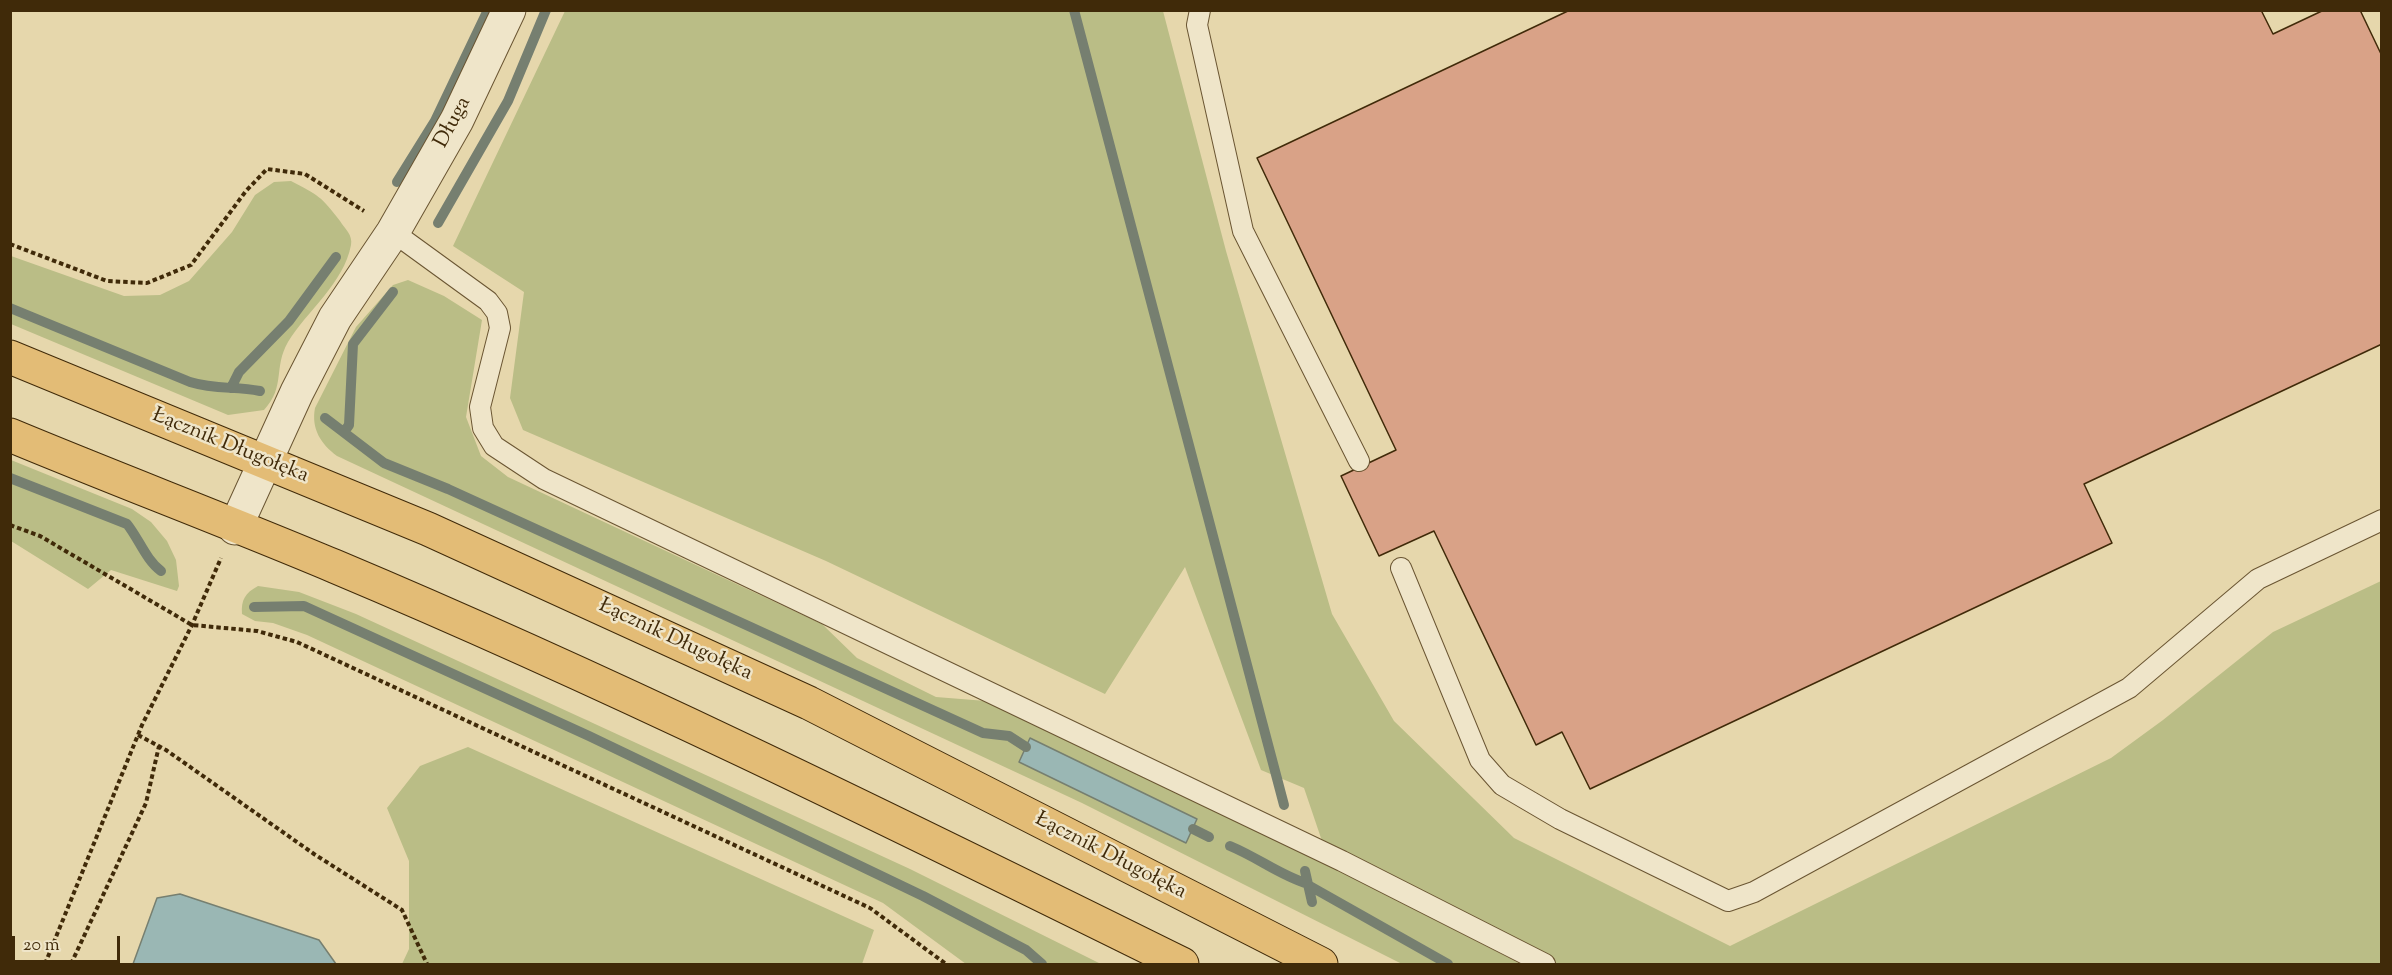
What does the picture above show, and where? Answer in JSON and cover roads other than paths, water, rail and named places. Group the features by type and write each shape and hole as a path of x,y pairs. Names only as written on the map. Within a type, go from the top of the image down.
{"main road":[{"name":"Łącznik Długołęka","path":"10,357 428,529 809,703 1321,964"},
{"path":"10,435 333,566 676,720 919,834 1182,964"}],"street":[{"name":"Długa","path":"235,528 335,318 393,232 457,120 509,10"}],"lane":[{"path":"1200,10 1197,25 1243,231 1359,461"},
{"path":"393,232 488,301 497,313 500,328 480,407 483,428 494,446 544,479 1342,861 1545,964"},
{"path":"1401,568 1480,760 1502,786 1560,819 1728,901 1754,892 2129,688 2258,579 2382,520"}],"water":[{"path":"1030,738 1197,819 1186,843 1019,762"},
{"path":"180,894 319,940 336,964 133,964 157,898"}],"waterway":[{"path":"397,182 435,121 488,10"},
{"path":"438,223 508,101 546,10"},
{"path":"1074,10 1284,805"},
{"path":"231,388 239,372 289,321 336,257"},
{"path":"344,432 349,425 353,344 393,292"},
{"path":"10,308 190,382 260,391"},
{"path":"325,418 384,463 448,489 983,733 1009,736 1026,747"},
{"path":"10,478 127,524 151,561 161,571"},
{"path":"254,607 304,606 589,736 923,896 1026,950 1042,964"},
{"path":"1193,829 1209,837"},
{"path":"1230,846 1308,884"},
{"path":"1305,871 1312,902"},
{"path":"1308,885 1448,964"}]}
